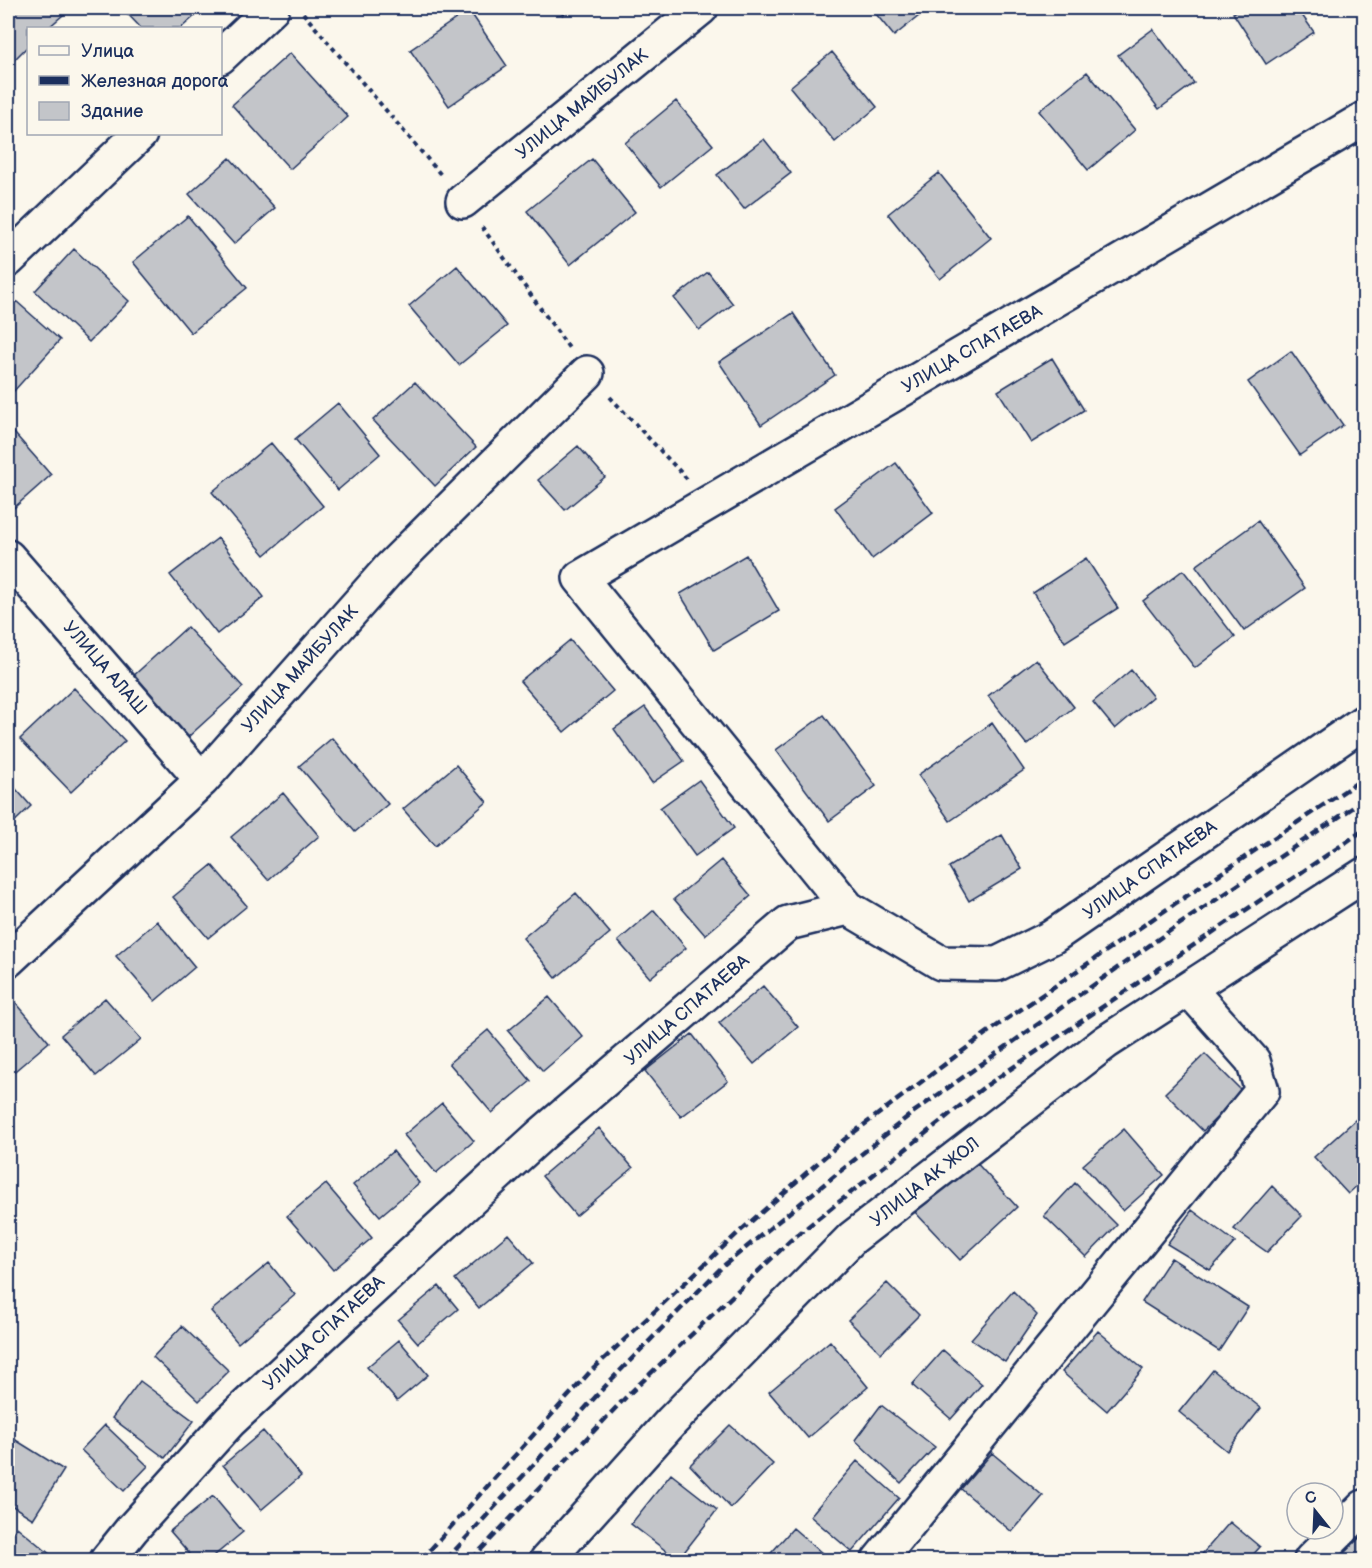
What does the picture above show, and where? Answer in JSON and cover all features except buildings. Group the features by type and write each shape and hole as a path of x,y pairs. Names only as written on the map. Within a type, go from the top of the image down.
{"street":[{"path":"222,55 272,8"},
{"name":"УЛИЦА МАЙБУЛАК","path":"463,201 701,8"},
{"name":"УЛИЦА СПАТАЕВА","path":"1365,119 580,578 848,908 941,963 997,964 1052,937 1365,722"},
{"path":"8,260 139,135"},
{"name":"УЛИЦА МАЙБУЛАК","path":"8,960 202,780 389,569 587,373"},
{"name":"УЛИЦА АЛАШ","path":"8,557 202,780"},
{"name":"УЛИЦА АК ЖОЛ","path":"547,1560 672,1421 852,1238 1106,1042 1365,875"},
{"name":"УЛИЦА СПАТАЕВА","path":"107,1560 132,1529 230,1421 542,1134 788,923 848,908"},
{"path":"879,1560 1262,1091 1253,1061 1189,989"},
{"path":"1311,1560 1365,1507"}],"path":[{"path":"299,8 463,201 587,373 710,502"}],"railway":[{"path":"421,1560 590,1372 738,1233 845,1139 988,1032 1364,778"},
{"path":"446,1560 611,1380 722,1267 911,1114 1174,928 1364,800"},
{"path":"471,1560 628,1395 791,1240 984,1087 1364,830"}]}
